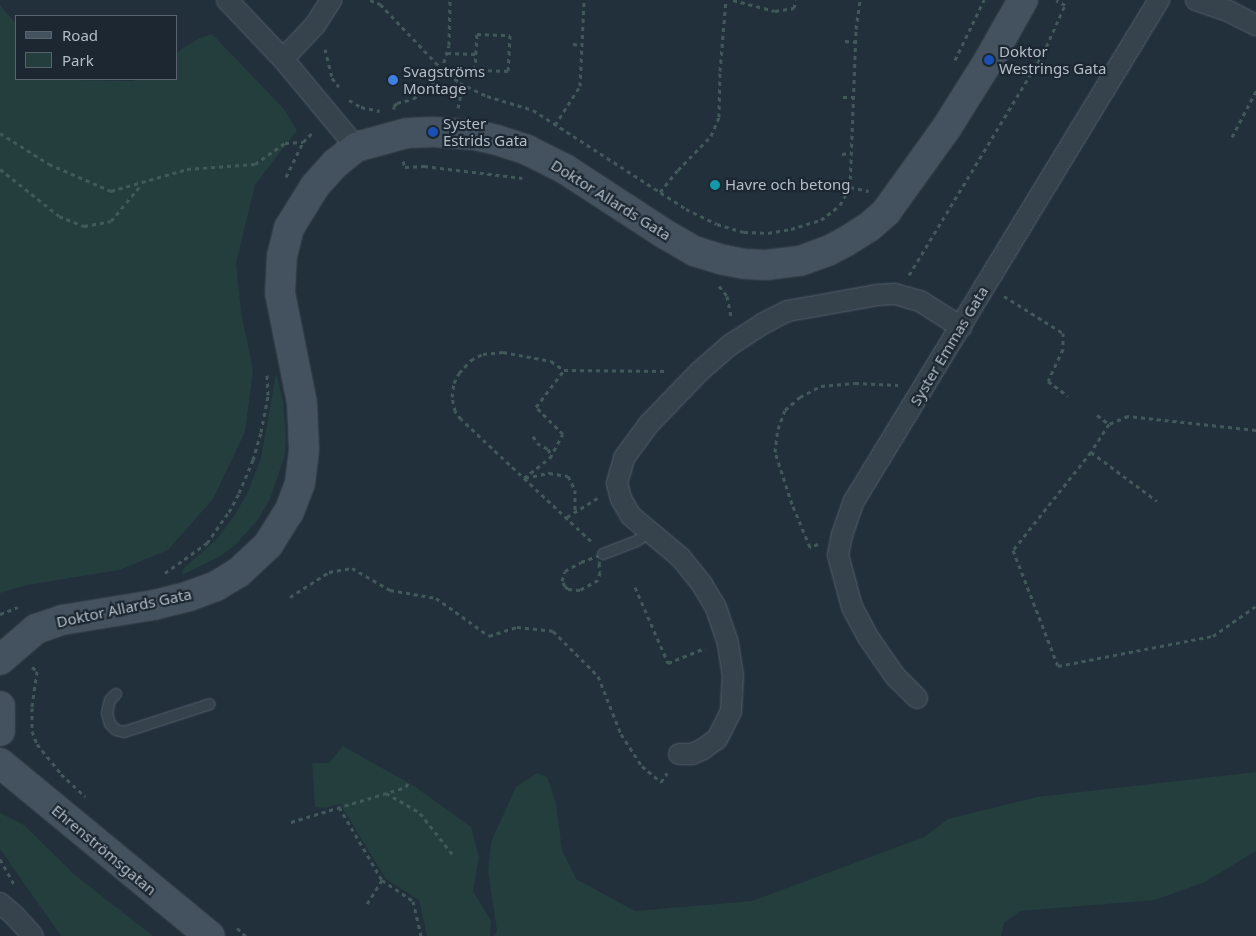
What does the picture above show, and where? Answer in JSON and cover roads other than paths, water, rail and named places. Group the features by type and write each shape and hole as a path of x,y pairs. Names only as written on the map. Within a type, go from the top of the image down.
{"street":[{"path":"226,0 283,59 356,147"},
{"path":"283,59 315,25 331,0"},
{"name":"Doktor Allards Gata","path":"0,660 36,629 62,620 154,605 216,586 238,573 268,545 289,512 300,483 304,449 302,403 280,292 282,256 289,228 315,186 336,163 356,147 406,133 433,132 476,135 497,140 527,150 565,169 663,233 694,250 724,260 745,264 766,265 800,261 828,251 845,242 869,227 886,212 947,127 997,47 1023,0"},
{"name":"Syster Emmas Gata","path":"918,698 895,676 868,637 852,607 838,555 842,535 854,501 1159,0"},
{"path":"1196,0 1230,12 1256,26"},
{"path":"679,754 692,754 703,750 717,739 731,711 733,676 727,640 715,606 702,584 680,557 631,516 621,499 617,483 624,458 649,424 699,372 730,345 762,324 788,311 877,295 895,294 920,301 961,327"},
{"path":"0,706 0,731"},
{"name":"Ehrenströmsgatan","path":"0,763 220,930"},
{"path":"0,904 14,915 33,936"}],"lane":[{"path":"603,554 637,541 650,532"},
{"path":"116,694 110,700 107,713 110,724 116,730 124,732 210,704"}],"place":[{"name":"Doktor Westrings Gata","path":"989,60"},
{"name":"Svagströms Montage","path":"393,80"},
{"name":"Syster Estrids Gata","path":"433,132"},
{"name":"Havre och betong","path":"715,185"}]}
